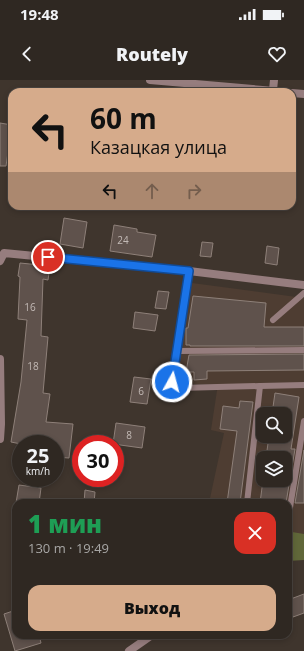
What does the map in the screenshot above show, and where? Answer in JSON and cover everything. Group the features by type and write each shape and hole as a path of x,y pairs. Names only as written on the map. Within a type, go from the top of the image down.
{"street":[{"path":"150,80 248,88"},
{"path":"0,261 4,253 189,271 304,285"},
{"path":"178,388 172,382 189,271"},
{"path":"0,359 0,439"},
{"path":"129,651 146,639"}],"lane":[{"path":"273,320 304,292"},
{"path":"176,352 304,350"},
{"path":"178,388 304,385"},
{"path":"247,499 260,386"},
{"path":"291,499 304,421"}],"shaded area":[{"path":"192,283 304,298 304,539 292,540 292,499 210,499 224,433 211,430 218,384 179,384 175,378"}],"green space":[{"path":"292,532 304,534 304,560 292,561"}],"building":[{"path":"0,123 8,124 8,152 6,166 0,166"},
{"path":"64,218 87,222 83,248 60,244"},
{"path":"114,225 137,229 137,232 156,235 152,257 110,251"},
{"path":"202,242 213,243 211,257 200,256"},
{"path":"267,246 279,248 277,265 265,263"},
{"path":"20,263 50,266 48,280 43,279 41,336 48,337 43,393 50,394 46,422 73,424 69,458 64,458 64,435 12,435 21,382 27,320 18,319 20,277 18,276"},
{"path":"158,291 169,292 166,309 155,308"},
{"path":"193,296 266,303 264,327 304,327 304,346 186,345 186,328 188,328"},
{"path":"135,312 158,315 155,331 133,328"},
{"path":"304,354 304,370 207,371 207,379 194,380 194,372 186,372 189,355"},
{"path":"134,377 151,379 147,404 130,402"},
{"path":"275,393 299,397 292,442 292,407 273,407"},
{"path":"240,401 253,402 241,499 228,499 237,431 220,429 223,406 239,408"},
{"path":"116,423 145,427 142,448 124,446 124,435 114,435"},
{"path":"268,443 292,443 291,449 295,449 292,467 292,451 267,451"},
{"path":"304,450 304,503 295,503"},
{"path":"19,487 41,488 40,499 17,499"},
{"path":"262,487 289,487 287,499 261,499"},
{"path":"85,490 95,492 94,499 84,499"},
{"path":"304,594 304,613 293,617 292,598"},
{"path":"12,611 12,639 40,639 41,643 15,651 4,614"}],"route":[{"path":"48,257 189,271 172,382"}]}
